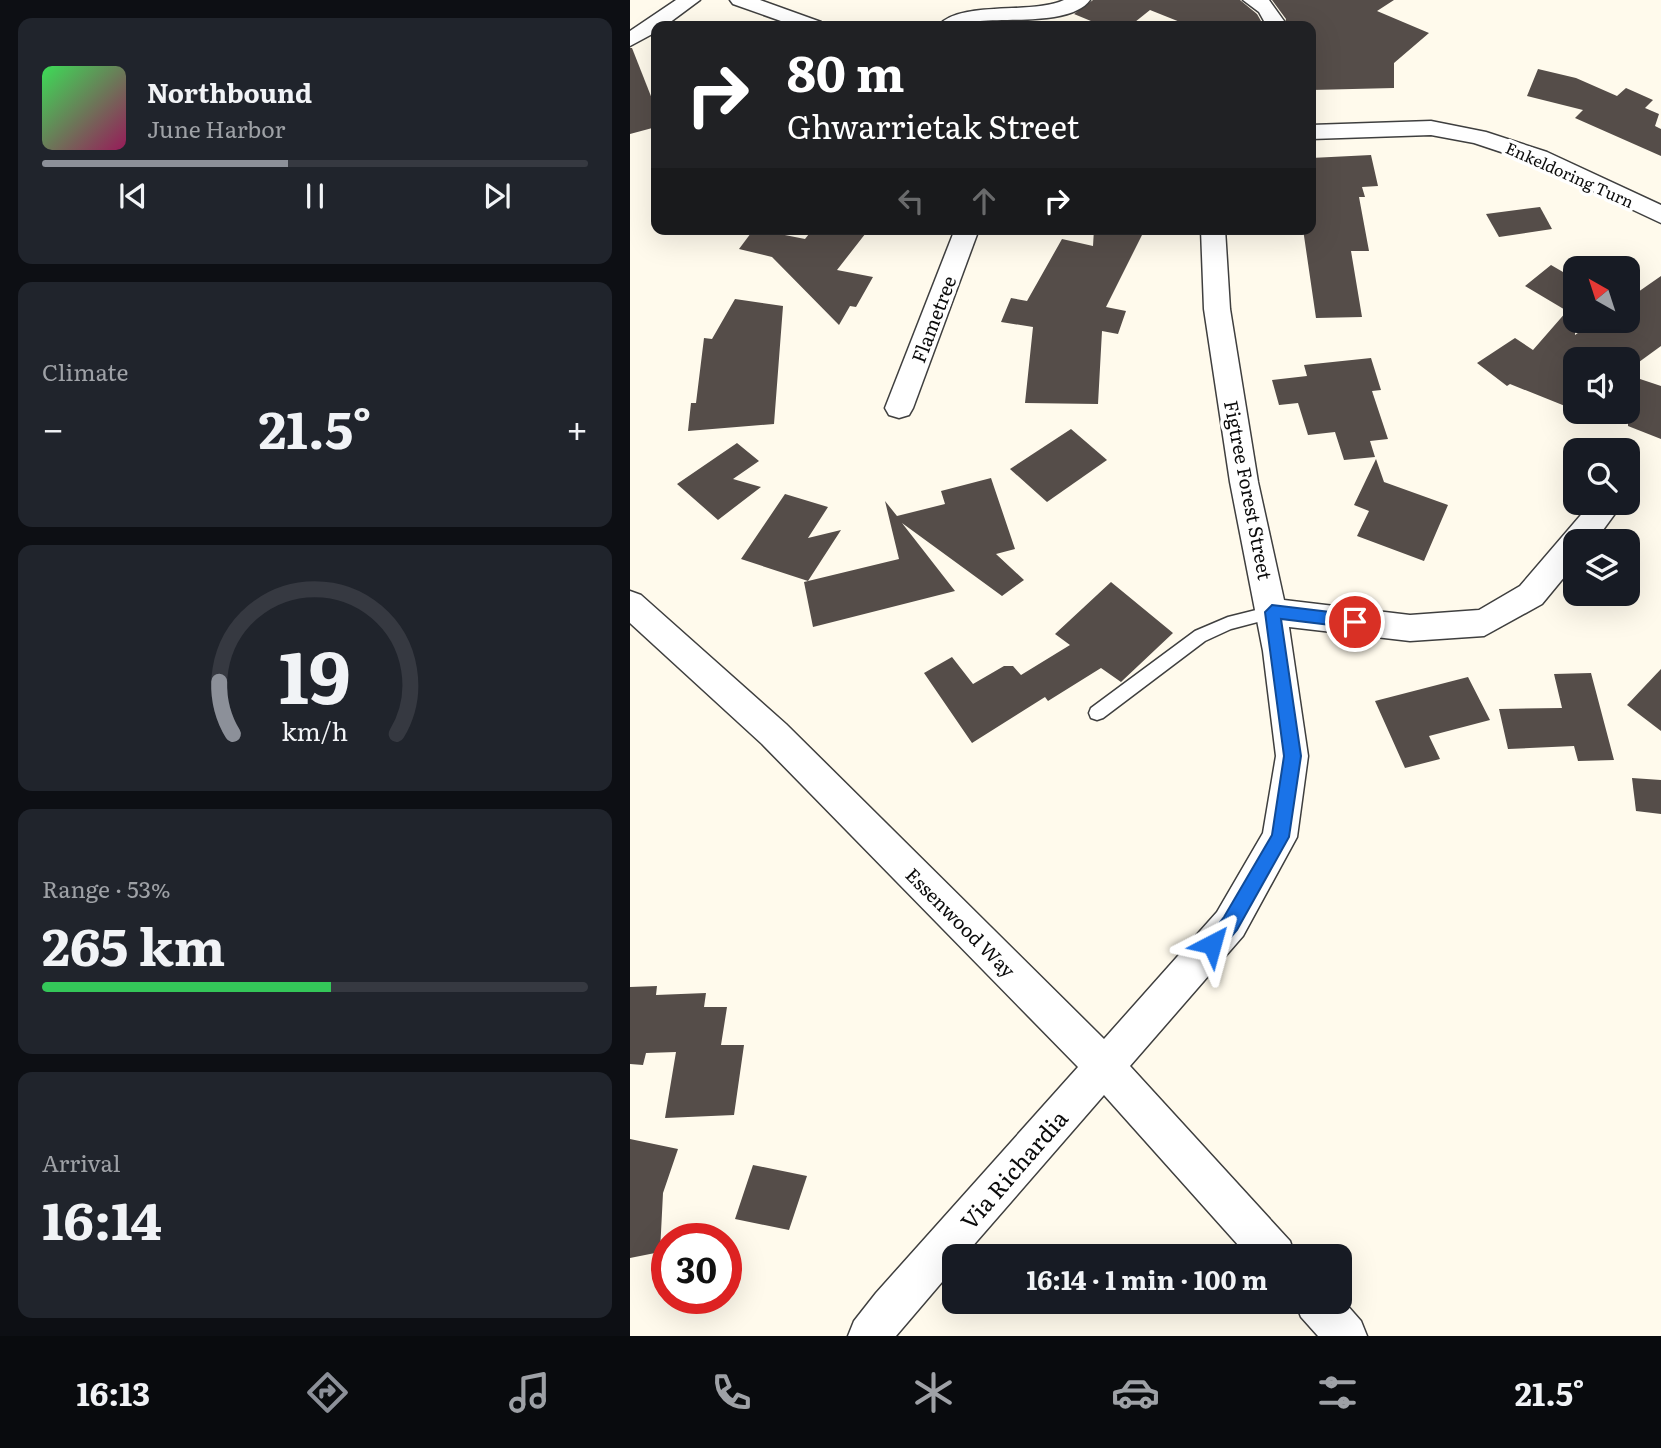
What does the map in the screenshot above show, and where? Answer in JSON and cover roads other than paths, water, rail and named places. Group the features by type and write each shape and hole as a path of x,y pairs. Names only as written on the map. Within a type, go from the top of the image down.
{"street":[{"path":"658,21 690,0"},
{"path":"740,0 800,21"},
{"path":"957,21 967,15 1046,12 1065,8 1080,0"},
{"path":"1253,0 1260,3 1272,15 1274,21"},
{"path":"630,40 651,26"},
{"name":"Enkeldoring Turn","path":"1316,132 1431,128 1478,137 1539,157 1661,215"},
{"name":"Flametree","path":"899,408 965,235"},
{"name":"Figtree Forest Street","path":"1104,1066 1230,924 1280,837 1292,756 1272,612 1238,442 1217,309 1213,235"},
{"path":"1587,529 1599,515"},
{"path":"1272,612 1410,628 1484,623 1531,595 1563,557"},
{"name":"Essenwood Way","path":"630,604 774,734 1104,1066 1264,1244"},
{"name":"Via Richardia","path":"869,1336 1104,1066"},
{"path":"1327,1314 1346,1336"}],"lane":[{"path":"1097,713 1200,636 1227,622 1272,612"}]}
